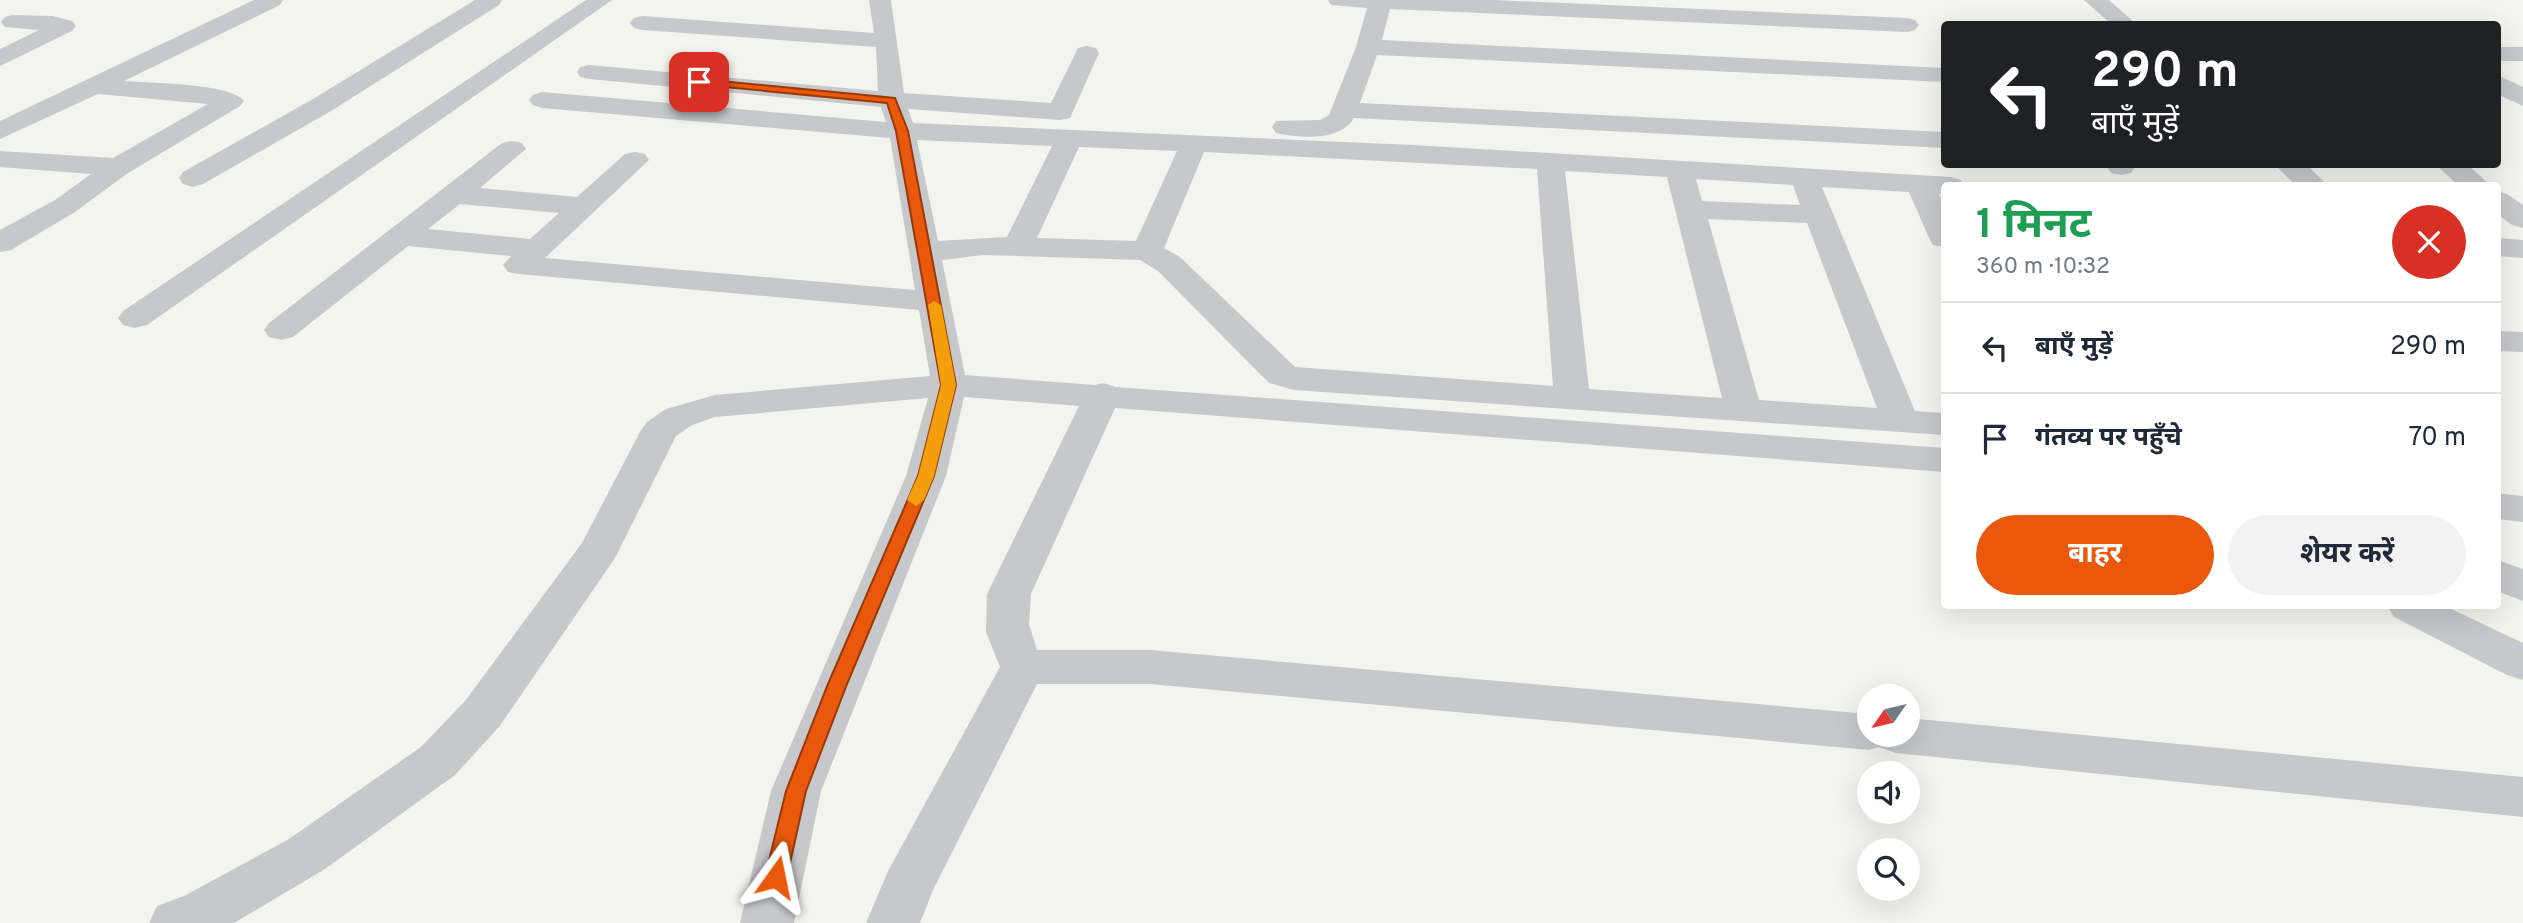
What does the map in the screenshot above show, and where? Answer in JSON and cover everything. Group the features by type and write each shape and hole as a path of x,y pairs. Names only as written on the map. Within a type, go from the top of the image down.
{"street":[{"path":"6,24 63,0"},
{"path":"0,131 272,0"},
{"path":"193,178 322,105 491,0"},
{"path":"135,318 601,0"},
{"path":"1339,0 1907,26"},
{"path":"2095,0 2120,21"},
{"path":"767,923 796,791 926,476 949,385 902,131 892,100 887,41 874,1"},
{"path":"1115,115 1309,129 1335,125 1345,110 1368,47 1380,1"},
{"path":"0,59 64,26 52,23 6,24"},
{"path":"642,23 887,41"},
{"path":"1368,47 1941,75"},
{"path":"1018,247 1065,124 1087,53"},
{"path":"2501,54 2522,54"},
{"path":"589,72 892,100 1194,144 1679,168 1941,185"},
{"path":"2501,85 2523,98"},
{"path":"0,243 65,206 118,167 231,101 220,97 98,86"},
{"path":"542,100 902,131 1065,124 1088,113"},
{"path":"1345,110 1941,140"},
{"path":"2501,115 2523,115"},
{"path":"1147,251 1194,144"},
{"path":"281,330 512,149"},
{"path":"0,159 118,167"},
{"path":"635,160 520,265 934,302"},
{"path":"1550,161 1572,399"},
{"path":"1679,168 1743,408"},
{"path":"2293,168 2309,182"},
{"path":"2454,168 2472,182"},
{"path":"1804,177 1900,420"},
{"path":"1920,184 1941,231"},
{"path":"455,195 584,206"},
{"path":"2501,203 2523,219"},
{"path":"1690,209 1820,215"},
{"path":"404,236 537,249"},
{"path":"924,252 983,246 1147,251 1169,264 1282,375 1312,381 1743,408 1941,424"},
{"path":"2501,247 2523,248"},
{"path":"2501,341 2523,342"},
{"path":"176,923 244,902 307,853 438,761 482,714 600,548 660,430 672,419 689,411 715,406 949,385 1102,394 1941,460"},
{"path":"1023,667 1012,648 1005,622 1009,594 1102,394"},
{"path":"2501,506 2523,509"},
{"path":"2501,576 2523,586"},
{"path":"2415,609 2523,663"},
{"path":"1023,667 1150,667 1857,731"},
{"path":"893,923 906,887 1023,667"},
{"path":"1920,737 2523,797"}],"slow traffic":[{"path":"916,500 926,476 949,385 934,305"}],"route":[{"path":"699,82 892,100 902,131 949,385 926,476 796,791 776,877"}]}
